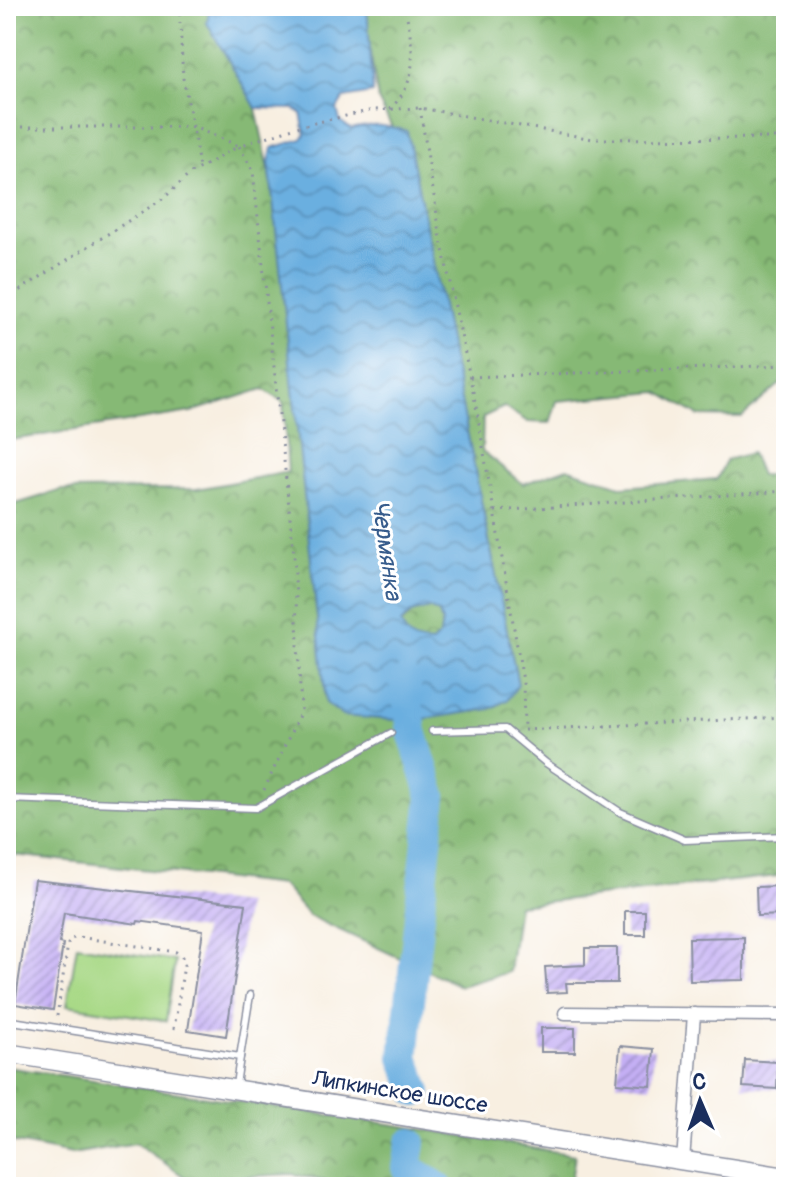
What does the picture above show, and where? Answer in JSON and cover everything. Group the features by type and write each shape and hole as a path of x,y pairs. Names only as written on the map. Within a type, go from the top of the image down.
{"street":[{"path":"565,1013 786,1015"},
{"path":"683,1161 694,1014"},
{"name":"Липкинское шоссе","path":"6,1053 786,1177"}],"lane":[{"path":"432,731 505,729 546,763 620,812 685,840 786,836"},
{"path":"6,799 256,808 391,733"},
{"path":"235,1089 250,995"},
{"path":"6,1020 240,1057"}],"path":[{"path":"179,6 183,78 199,168"},
{"path":"390,109 403,96 410,82 412,63 405,6"},
{"path":"420,108 441,240 470,377 523,681 524,730"},
{"path":"6,299 164,198 199,168 239,146 296,127 342,117 390,109 420,108 593,139 786,138"},
{"path":"6,127 193,127 239,146 253,171 294,554 301,711 256,808"},
{"path":"470,377 786,365"},
{"path":"494,512 786,491"},
{"path":"505,729 786,717"},
{"path":"55,1028 71,939 78,937 176,952 182,957 184,965 171,1046"}],"green space":[{"path":"6,6 212,6 252,90 279,216 322,577 489,701 392,127 378,100 363,6 786,6 786,385 780,384 742,417 699,416 658,392 557,401 550,423 528,422 504,407 483,417 482,451 523,484 567,468 623,487 717,479 726,460 751,453 760,475 786,475 786,875 518,905 509,972 460,986 309,916 282,885 6,854 6,507 62,490 197,489 288,472 283,402 263,389 191,412 11,440 6,437"},
{"path":"439,602 450,631 421,655 397,634 400,608"},
{"path":"77,945 175,961 166,1021 67,1005"},
{"path":"6,1067 575,1155 570,1187 351,1187 292,1174 189,1180 136,1143 72,1154 6,1141"}],"water":[{"path":"210,6 367,6 373,93 344,98 337,109 340,121 351,129 379,126 407,131 518,685 507,700 490,709 410,721 343,716 326,703 269,162 272,148 302,139 305,134 301,113 294,109 256,108 207,23","holes":["429,608 439,613 442,622 440,635 432,643 412,639 401,623 411,613"]}],"building":[{"path":"34,880 246,904 226,1036 188,1030 203,930 64,913 59,943 63,944 53,1010 15,1004"},
{"path":"783,886 784,915 757,916 756,887"},
{"path":"625,911 645,911 645,935 625,935"},
{"path":"744,937 744,980 690,981 689,938"},
{"path":"585,948 617,948 617,983 566,983 567,992 547,993 545,967 585,965"},
{"path":"541,1028 575,1028 575,1052 541,1052"},
{"path":"620,1046 654,1049 651,1086 617,1083"},
{"path":"745,1060 778,1062 777,1089 743,1087"}],"waterway":[{"name":"Чермянка","path":"405,681 412,732 432,796 404,1057 417,1092"},
{"name":"Чермянка","path":"411,1143 407,1167 438,1187"}]}
